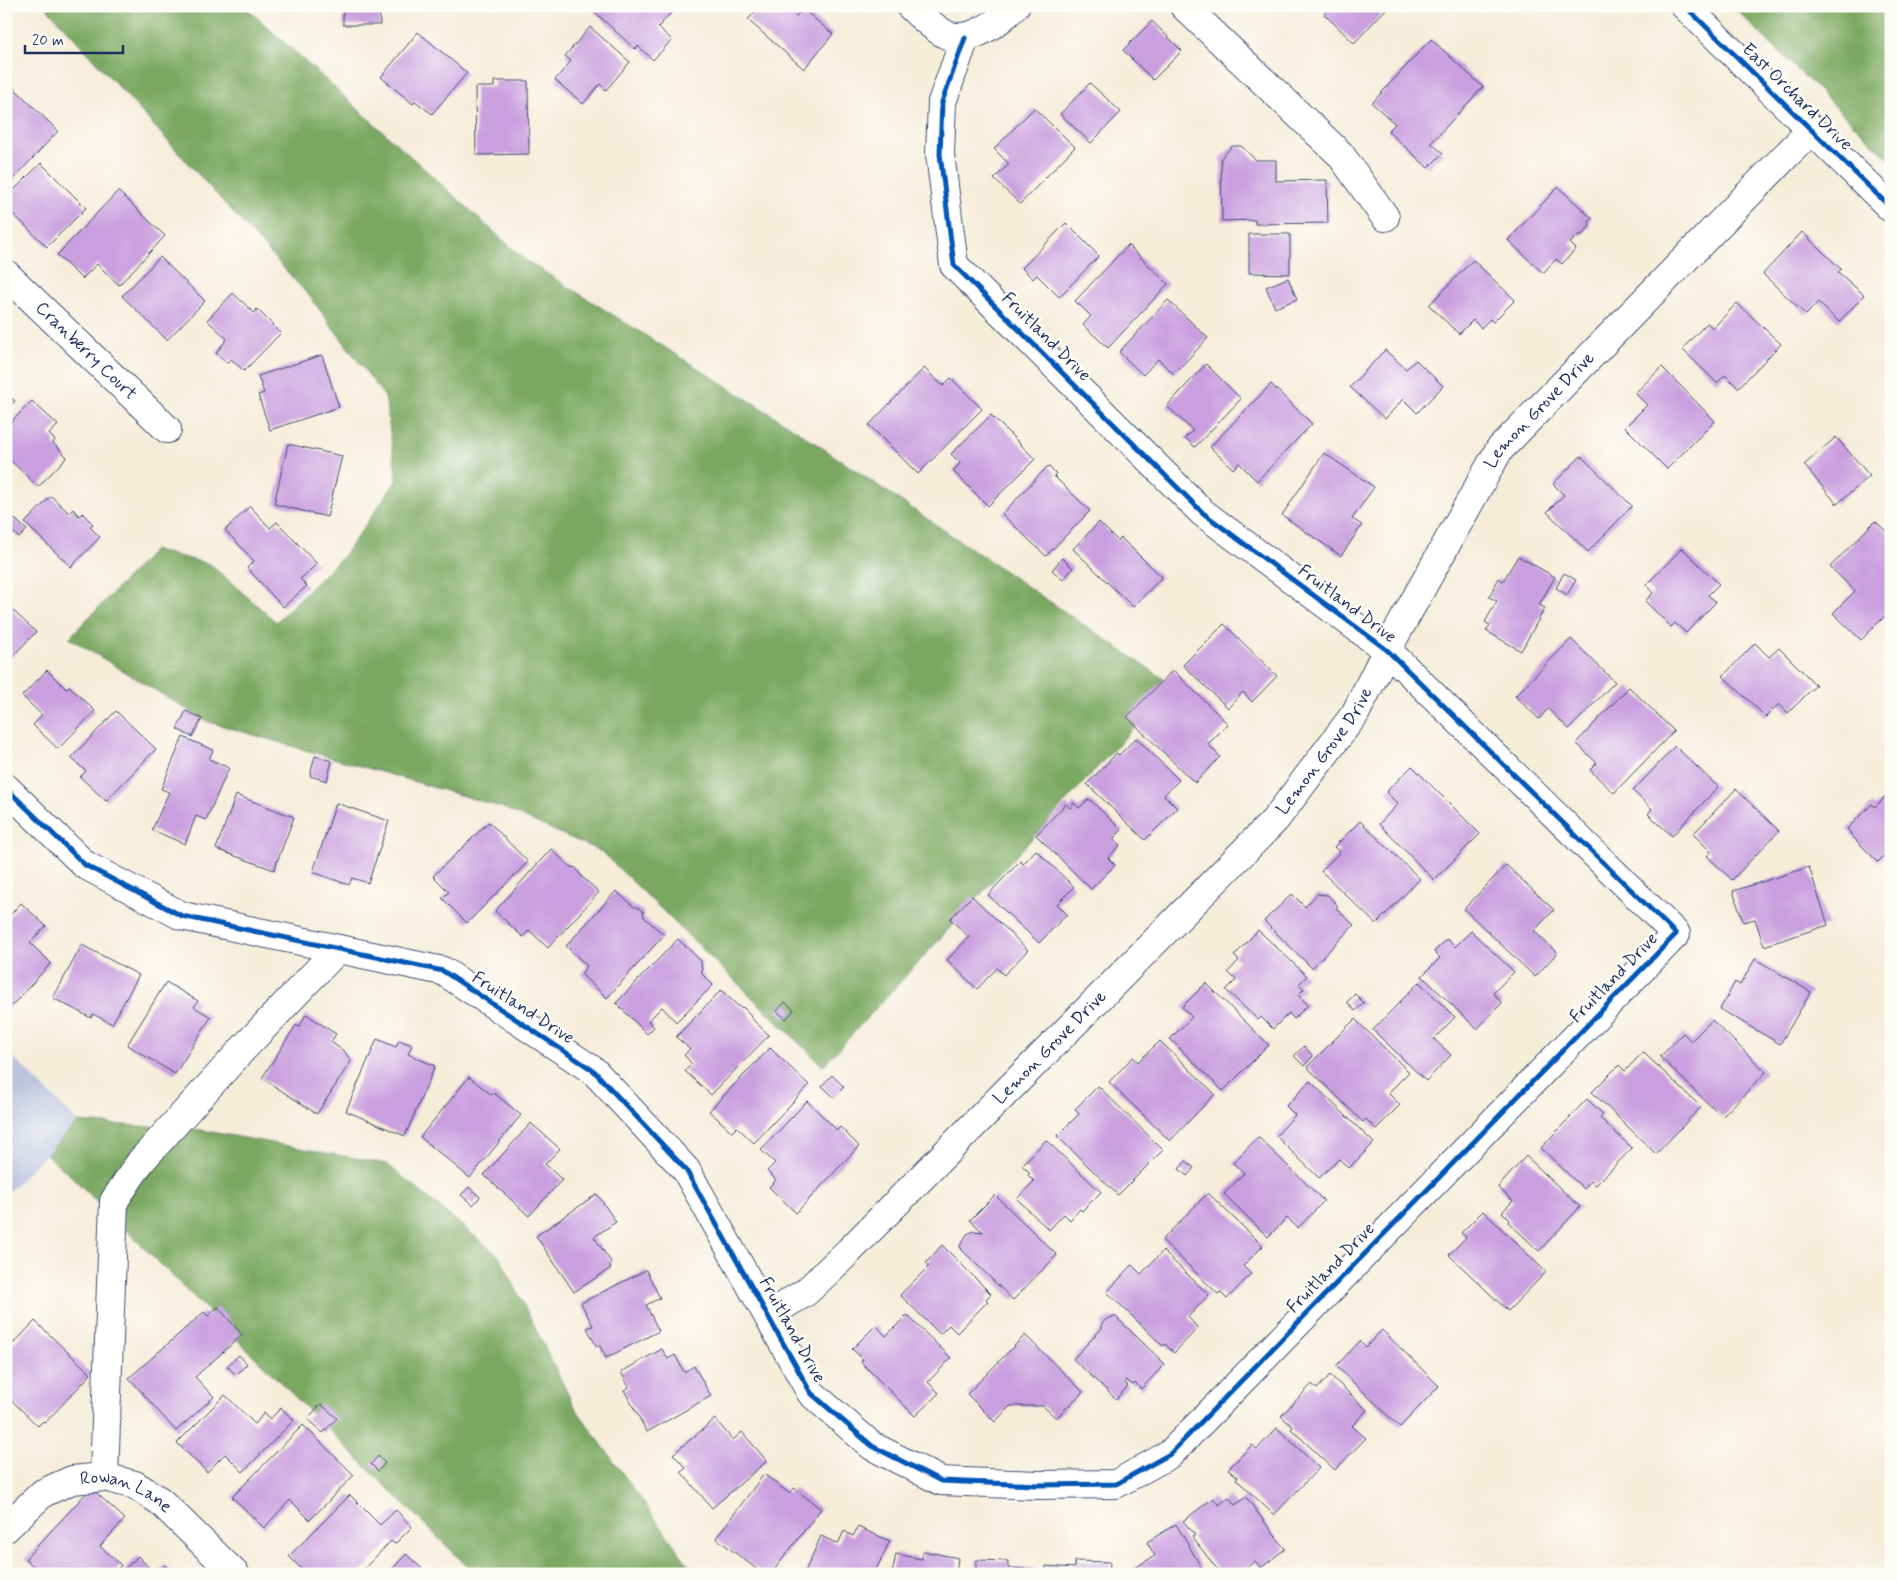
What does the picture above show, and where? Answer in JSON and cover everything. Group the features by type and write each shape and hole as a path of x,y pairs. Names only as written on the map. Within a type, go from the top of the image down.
{"street":[{"path":"910,6 937,29 948,35 965,38 981,32 1016,6"},
{"path":"1184,6 1340,154 1385,217"},
{"name":"East Orchard Drive","path":"1685,6 1891,208"},
{"name":"Fruitland Drive","path":"6,788 84,865 182,916 443,971 594,1071 686,1170 810,1393 872,1446 941,1481 1037,1484 1116,1484 1170,1454 1676,934 1387,650 1203,514 954,265 940,154 942,102 965,38"},
{"name":"Lemon Grove Drive","path":"768,1315 806,1292 848,1251 1275,820 1355,714 1387,650 1499,450 1811,130"},
{"name":"Cranberry Court","path":"6,274 167,429"},
{"path":"104,1477 114,1200 141,1161 241,1051 338,949"},
{"name":"Rowan Lane","path":"6,1528 43,1493 72,1480 104,1477 135,1485 160,1501 234,1574"}],"shaded area":[{"path":"6,1050 78,1122 6,1194"}],"green space":[{"path":"45,6 244,6 524,259 793,428 1173,685 823,1066 602,852 501,807 206,721 69,638 154,550 210,564 276,622 345,554 397,480 385,397 310,297"},
{"path":"1732,6 1891,6 1891,161"},
{"path":"78,1122 201,1130 387,1164 500,1257 574,1406 695,1574 475,1574 71,1176 46,1154"}],"building":[{"path":"343,6 379,6 380,25 343,25"},
{"path":"588,6 670,6 674,10 658,27 672,40 653,60 638,46 635,49"},
{"path":"759,6 785,6 796,16 803,9 833,34 804,69 748,20"},
{"path":"1331,6 1389,6 1354,43 1324,14"},
{"path":"1152,21 1182,51 1153,80 1123,50"},
{"path":"590,27 630,62 606,90 600,84 583,104 555,80 571,61 565,56"},
{"path":"418,32 467,73 432,114 415,101 413,104 381,77"},
{"path":"1431,39 1483,87 1431,143 1443,153 1428,168 1388,131 1395,124 1372,103"},
{"path":"494,81 528,81 529,154 476,155 475,87 494,87"},
{"path":"1090,83 1121,112 1091,143 1060,114"},
{"path":"13,87 58,131 6,187 6,94"},
{"path":"1034,108 1075,147 1020,204 994,179 1009,164 994,149"},
{"path":"1232,146 1241,146 1256,160 1276,160 1276,181 1327,180 1328,223 1255,224 1255,220 1222,221 1221,158"},
{"path":"41,163 86,208 47,247 6,207 6,198"},
{"path":"1558,187 1592,218 1589,222 1590,226 1582,235 1578,235 1570,243 1576,249 1562,264 1556,259 1543,273 1508,240"},
{"path":"118,191 165,236 119,285 97,264 82,279 57,255"},
{"path":"1066,223 1099,256 1059,297 1037,275 1033,279 1022,268"},
{"path":"1802,232 1841,269 1838,272 1864,295 1839,322 1818,302 1806,315 1763,274"},
{"path":"1249,234 1290,234 1290,274 1249,273"},
{"path":"1128,245 1168,284 1108,348 1083,325 1091,316 1075,301"},
{"path":"160,257 205,301 167,340 122,296"},
{"path":"1473,260 1515,300 1493,322 1490,319 1481,328 1473,320 1459,334 1429,305"},
{"path":"1288,278 1297,299 1275,308 1266,287"},
{"path":"233,293 254,313 257,309 281,333 244,371 231,359 227,363 216,353 227,339 207,320"},
{"path":"1168,300 1208,338 1174,374 1158,359 1143,375 1119,352"},
{"path":"1737,303 1781,344 1738,388 1725,375 1717,383 1682,349 1707,323 1713,328"},
{"path":"1385,350 1406,369 1416,360 1443,386 1417,413 1403,399 1385,419 1350,387"},
{"path":"322,355 339,407 270,430 258,395 264,393 258,376"},
{"path":"1206,364 1241,399 1195,447 1185,438 1193,431 1167,406"},
{"path":"1662,367 1715,421 1667,469 1625,427 1647,405 1635,393"},
{"path":"924,368 943,386 951,378 982,409 918,474 869,425"},
{"path":"1271,384 1312,424 1257,481 1239,463 1233,469 1210,447"},
{"path":"6,393 15,401 6,410"},
{"path":"32,401 58,425 49,434 55,440 53,443 67,457 38,487 6,456 6,427"},
{"path":"991,415 1035,459 988,506 953,471 960,463 951,454"},
{"path":"1836,437 1870,476 1837,504 1804,465"},
{"path":"288,444 342,456 327,517 274,504"},
{"path":"1324,453 1374,487 1352,519 1362,525 1341,556 1282,515"},
{"path":"1581,456 1632,506 1588,552 1547,512 1564,495 1553,484"},
{"path":"1048,466 1056,474 1054,476 1090,511 1046,556 1002,514"},
{"path":"51,496 69,513 73,509 79,516 82,513 93,524 90,527 100,537 71,567 25,523"},
{"path":"250,506 270,528 277,522 317,564 300,579 307,586 283,607 247,568 254,561 225,530"},
{"path":"15,519 27,530 19,538 8,527"},
{"path":"1875,521 1891,536 1891,610 1861,640 1833,613 1855,591 1830,567"},
{"path":"1099,522 1118,541 1121,538 1162,577 1133,607 1073,549"},
{"path":"1682,548 1719,584 1708,595 1716,602 1686,633 1675,623 1671,627 1645,601 1653,593 1646,585"},
{"path":"1518,556 1555,577 1539,605 1545,608 1521,651 1486,631 1490,625 1485,622 1497,601 1489,597 1499,578 1503,581"},
{"path":"1062,558 1073,568 1063,580 1052,570"},
{"path":"1564,573 1576,580 1567,595 1556,588"},
{"path":"6,604 36,632 6,663"},
{"path":"1224,624 1277,676 1252,702 1243,692 1228,708 1183,665"},
{"path":"1571,639 1615,682 1569,729 1548,709 1539,719 1515,696"},
{"path":"1755,643 1769,657 1779,648 1816,685 1788,713 1779,704 1766,717 1723,676"},
{"path":"47,670 66,689 69,686 95,711 58,749 33,725 42,715 22,696"},
{"path":"1173,670 1228,724 1208,744 1220,757 1195,783 1127,717"},
{"path":"1629,687 1674,731 1614,793 1590,770 1597,763 1576,743"},
{"path":"116,711 156,749 106,801 80,777 86,771 71,758"},
{"path":"186,711 202,719 192,737 177,729"},
{"path":"183,737 213,750 209,759 229,768 206,820 196,816 185,844 152,830 169,792 161,789"},
{"path":"1136,738 1179,780 1164,795 1177,808 1145,840 1087,784 1117,753 1119,755"},
{"path":"1675,746 1718,787 1672,836 1648,814 1652,809 1633,791"},
{"path":"315,756 332,761 327,781 310,776"},
{"path":"1412,766 1480,834 1434,880 1379,824 1398,804 1386,792"},
{"path":"1736,789 1779,831 1732,880 1707,856 1711,852 1693,834"},
{"path":"1888,794 1891,797 1891,849 1878,862 1847,829 1872,804 1875,807"},
{"path":"236,795 294,817 274,870 216,849"},
{"path":"1089,799 1122,830 1113,839 1120,845 1108,858 1115,865 1091,889 1036,835 1066,804 1070,808 1074,803 1079,808"},
{"path":"336,803 389,821 368,883 352,878 349,885 313,872"},
{"path":"1360,821 1420,879 1376,924 1321,871 1340,852 1334,847"},
{"path":"489,822 528,862 467,923 442,898 449,892 433,876"},
{"path":"551,849 571,867 576,868 582,877 599,892 548,948 529,930 523,937 495,911"},
{"path":"1036,850 1074,887 1057,904 1067,914 1039,943 988,895 1020,861 1023,864"},
{"path":"1506,865 1554,910 1534,931 1557,953 1535,977 1464,909"},
{"path":"1809,867 1828,925 1764,946 1755,919 1743,922 1733,891"},
{"path":"616,891 634,907 643,911 644,917 664,935 607,998 581,974 587,966 566,946"},
{"path":"1292,894 1305,907 1317,894 1328,895 1338,906 1336,908 1354,925 1312,968 1264,921"},
{"path":"972,896 1028,950 1004,975 997,968 977,989 947,960 969,937 950,919"},
{"path":"21,903 46,926 30,943 51,963 6,1012 6,920"},
{"path":"1258,930 1307,976 1299,984 1304,989 1298,995 1308,1005 1294,1019 1289,1013 1273,1029 1261,1017 1258,1020 1226,990 1236,980 1228,972 1239,960 1234,956"},
{"path":"1471,931 1514,972 1493,993 1502,1003 1477,1029 1422,976 1440,958 1434,952 1447,939 1455,947"},
{"path":"678,939 701,961 702,974 713,985 676,1022 662,1007 648,1021 654,1027 647,1034 616,1003"},
{"path":"82,945 139,975 112,1024 93,1014 91,1018 53,998"},
{"path":"1755,959 1811,992 1780,1044 1720,1009 1735,982 1740,985"},
{"path":"166,982 198,1001 194,1007 211,1017 175,1074 127,1045"},
{"path":"1419,982 1455,1017 1434,1039 1451,1055 1426,1081 1373,1030"},
{"path":"1206,983 1269,1045 1223,1091 1170,1039 1192,1017 1182,1007"},
{"path":"721,990 738,1006 744,1008 751,1018 769,1035 711,1095 685,1071 692,1064 684,1055 690,1049 676,1037"},
{"path":"1355,994 1364,1003 1355,1011 1347,1002"},
{"path":"785,1002 794,1010 786,1019 777,1011"},
{"path":"306,1014 336,1034 331,1042 345,1052 351,1061 317,1114 262,1078 296,1025 299,1027"},
{"path":"1355,1019 1409,1072 1388,1093 1400,1105 1376,1129 1366,1119 1363,1122 1307,1067"},
{"path":"1712,1020 1766,1072 1722,1117 1660,1057 1683,1033 1691,1041"},
{"path":"377,1039 396,1047 399,1040 412,1045 408,1054 435,1066 405,1136 346,1111"},
{"path":"1160,1041 1215,1094 1170,1141 1109,1082 1133,1057 1138,1062"},
{"path":"1304,1046 1313,1056 1304,1066 1294,1056"},
{"path":"770,1048 809,1085 754,1143 737,1127 732,1132 709,1111"},
{"path":"1643,1052 1701,1107 1656,1154 1592,1092 1619,1065 1625,1071"},
{"path":"832,1075 844,1087 834,1097 822,1086"},
{"path":"469,1077 492,1095 494,1093 521,1115 470,1178 420,1137"},
{"path":"1310,1081 1374,1143 1349,1168 1339,1159 1319,1178 1276,1136 1295,1115 1286,1106"},
{"path":"1098,1086 1163,1150 1118,1195 1057,1136 1079,1114 1075,1109"},
{"path":"1587,1099 1603,1114 1600,1118 1632,1148 1596,1185 1591,1181 1584,1189 1541,1148"},
{"path":"807,1101 837,1130 840,1127 859,1146 796,1213 769,1187 776,1180 767,1171 775,1163 761,1150"},
{"path":"531,1123 560,1149 545,1164 562,1180 529,1216 484,1175"},
{"path":"1258,1137 1324,1201 1298,1228 1287,1218 1268,1237 1224,1194 1244,1173 1233,1163"},
{"path":"1046,1140 1101,1192 1070,1220 1064,1214 1049,1230 1017,1199 1034,1181 1028,1175 1030,1173 1022,1165"},
{"path":"1526,1156 1580,1207 1539,1251 1508,1222 1510,1220 1502,1212 1513,1201 1498,1187"},
{"path":"1186,1161 1194,1168 1187,1176 1179,1169"},
{"path":"469,1187 480,1197 473,1205 461,1195"},
{"path":"1208,1193 1263,1246 1243,1266 1251,1274 1227,1299 1220,1292 1218,1294 1162,1240"},
{"path":"597,1194 616,1222 594,1237 611,1262 609,1264 611,1268 574,1292 536,1236"},
{"path":"995,1195 1057,1255 1013,1300 960,1246 967,1234 974,1231 983,1232 970,1220"},
{"path":"1483,1211 1546,1272 1508,1311 1449,1255 1466,1237 1461,1233"},
{"path":"942,1245 991,1294 986,1299 988,1301 957,1333 949,1325 940,1334 900,1295 929,1266 926,1263"},
{"path":"1163,1251 1209,1295 1188,1317 1198,1328 1174,1353 1165,1344 1163,1346 1107,1292 1132,1265 1141,1274"},
{"path":"646,1270 660,1298 646,1305 659,1331 606,1358 599,1345 597,1347 587,1328 593,1326 581,1303"},
{"path":"218,1307 242,1335 195,1377 214,1397 176,1431 129,1378 204,1312 208,1316"},
{"path":"907,1315 951,1358 928,1382 939,1393 915,1416 861,1362 863,1359 852,1349 876,1325 886,1336"},
{"path":"1116,1317 1165,1364 1141,1389 1135,1383 1133,1385 1126,1380 1124,1382 1128,1386 1116,1399 1073,1359 1102,1328 1102,1323"},
{"path":"35,1321 91,1374 45,1423 43,1421 38,1426 6,1395 6,1344 11,1339 14,1343"},
{"path":"1382,1330 1439,1386 1400,1427 1336,1366 1360,1341 1366,1347"},
{"path":"1025,1335 1083,1392 1056,1418 1043,1406 1010,1406 995,1422 967,1394"},
{"path":"662,1349 668,1359 675,1355 684,1372 694,1366 711,1396 647,1432 624,1390 629,1387 621,1372"},
{"path":"239,1355 247,1364 236,1375 227,1366"},
{"path":"1330,1375 1367,1410 1352,1426 1366,1438 1335,1470 1291,1429 1293,1427 1281,1416 1312,1384 1317,1389"},
{"path":"225,1395 255,1424 264,1413 270,1419 281,1408 294,1420 243,1472 225,1454 207,1472 177,1443"},
{"path":"321,1404 337,1418 323,1433 307,1419"},
{"path":"715,1419 733,1440 742,1432 767,1461 712,1508 681,1472 686,1468 673,1454"},
{"path":"303,1425 354,1475 310,1520 290,1500 264,1528 232,1497"},
{"path":"1277,1428 1319,1468 1274,1515 1228,1469 1252,1445 1257,1449"},
{"path":"378,1456 385,1463 378,1471 371,1464"},
{"path":"764,1474 789,1493 794,1488 821,1509 771,1574 763,1574 716,1538"},
{"path":"91,1488 125,1519 100,1546 121,1565 113,1574 42,1574 25,1559"},
{"path":"350,1495 380,1525 396,1510 412,1527 395,1544 391,1541 359,1574 306,1574 289,1556"},
{"path":"1229,1497 1235,1505 1246,1497 1285,1549 1261,1568 1255,1561 1239,1574 1221,1574 1192,1537 1195,1535 1183,1521 1213,1498 1219,1505"},
{"path":"1176,1524 1205,1574 1128,1574 1127,1572 1155,1556 1147,1542"},
{"path":"858,1527 890,1541 874,1574 804,1574 821,1536 838,1544 844,1531 853,1536"},
{"path":"923,1551 958,1558 956,1574 892,1574 896,1554 922,1559"},
{"path":"406,1554 428,1574 388,1574"},
{"path":"138,1556 155,1574 120,1574"},
{"path":"976,1560 1008,1561 1008,1568 1035,1569 1035,1574 976,1574"},
{"path":"1075,1561 1110,1562 1109,1574 1046,1574 1046,1566 1074,1568"},
{"path":"165,1565 174,1574 157,1574"}],"cycle path":[{"path":"1685,6 1891,208"},
{"path":"6,788 85,865 182,916 443,971 594,1071 686,1170 811,1393 872,1446 941,1481 1037,1485 1116,1484 1170,1454 1676,934 1387,650 1203,513 954,265 940,154 942,102 965,38"}]}
